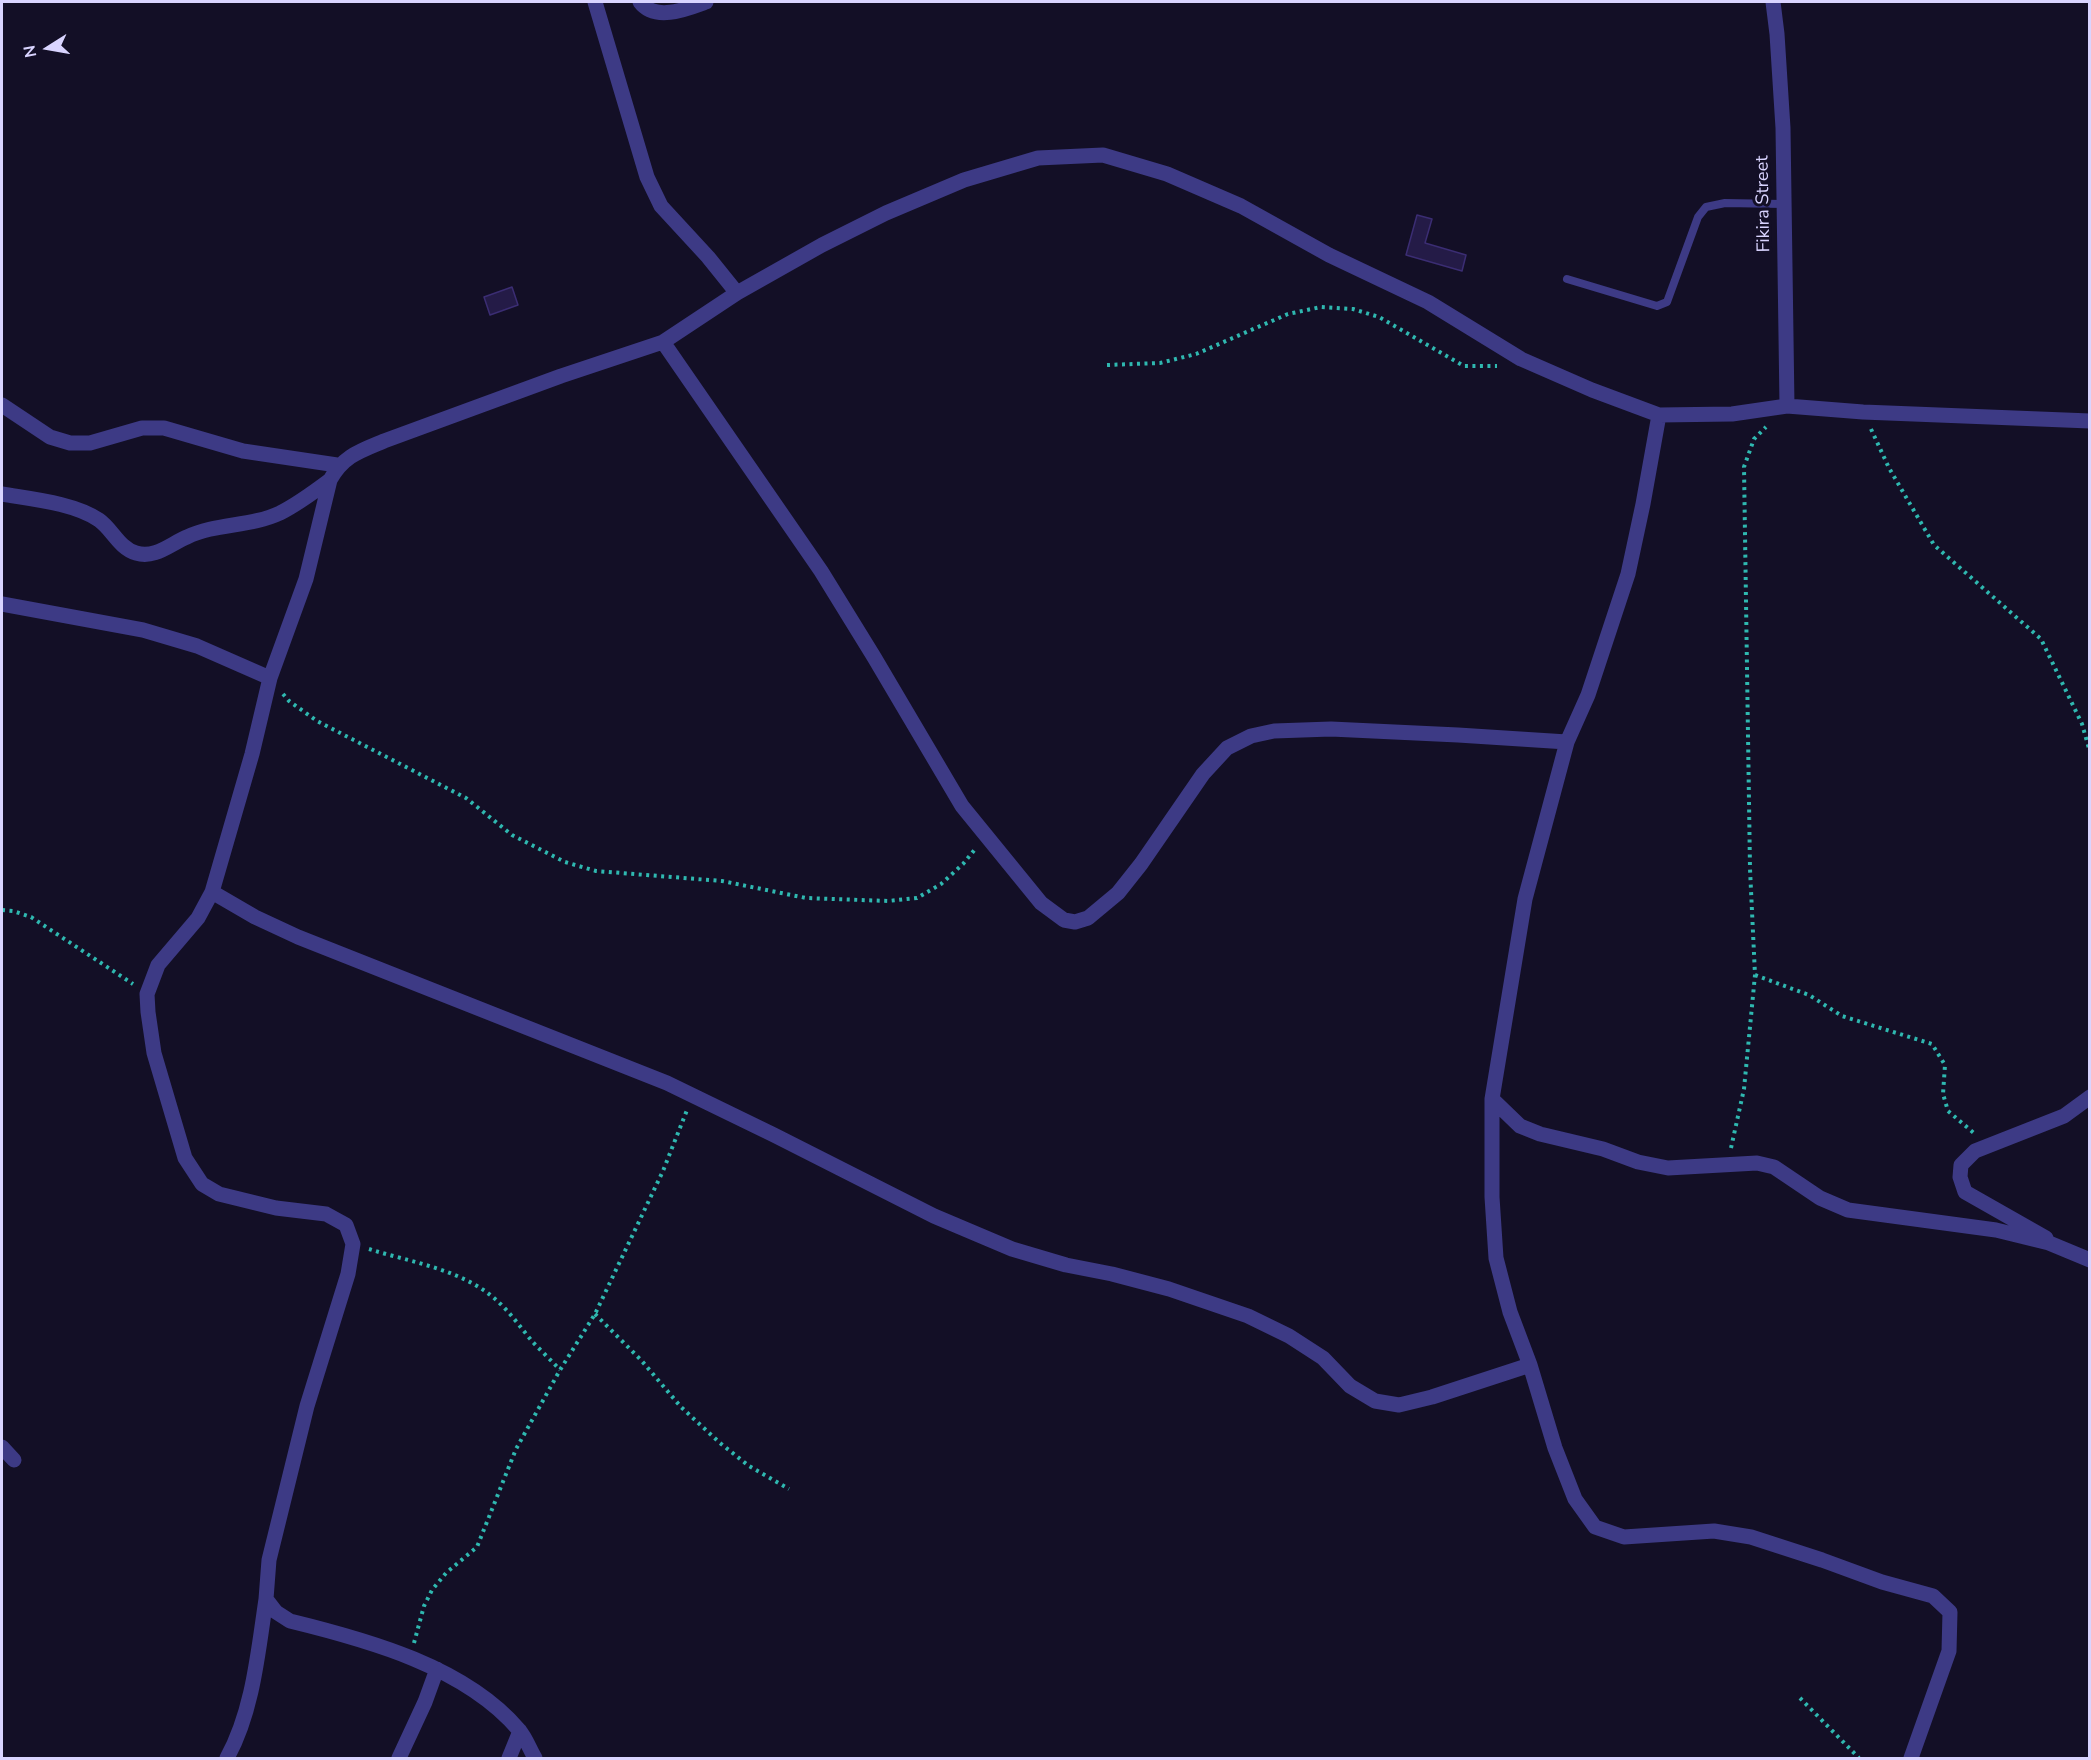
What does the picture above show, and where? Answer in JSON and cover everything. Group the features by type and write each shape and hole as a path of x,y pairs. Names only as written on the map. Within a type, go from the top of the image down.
{"street":[{"path":"595,2 646,177 662,206 737,293"},
{"path":"640,2 643,6 662,13 684,11 706,2"},
{"name":"Fikira Street","path":"1773,2 1783,128 1787,406"},
{"path":"227,1758 243,1720 255,1667 266,1599 269,1560 307,1406 348,1274 353,1244 346,1225 326,1214 276,1208 242,1200 219,1194 202,1184 184,1158 154,1053 147,994 158,965 198,918 212,892 252,754 270,678 306,579 330,480 337,465 358,452 384,441 561,376 663,342 737,293 822,244 886,213 964,180 1038,158 1103,155 1167,174 1241,206 1329,255 1428,302 1521,359 1592,390 1659,415 1732,414 1787,406 1863,412 2090,421"},
{"path":"663,342 821,571 962,806 1041,903 1064,920 1075,922 1088,918 1118,893 1141,864 1203,774 1227,748 1251,736 1274,731 1331,729 1567,742"},
{"path":"2,405 50,437 70,443 90,443 142,428 164,428 243,451 337,465"},
{"path":"1659,415 1628,574 1588,695 1567,742 1525,899 1492,1099 1492,1197 1496,1258 1510,1312 1530,1365 1555,1448 1575,1499 1595,1527 1624,1537 1714,1531 1751,1538 1882,1582 1933,1596 1950,1612 1949,1650 1911,1758"},
{"path":"2,494 81,511 100,520 124,547 135,553 150,555 189,535 254,522 279,513 330,480"},
{"path":"2,604 154,633 197,646 270,678"},
{"path":"212,892 255,917 298,937 667,1083 934,1216 1001,1245 1066,1265 1169,1289 1248,1316 1289,1336 1323,1358 1350,1386 1375,1401 1399,1405 1442,1394 1530,1365"},
{"path":"2049,1243 2044,1236 1965,1192 1960,1177 1961,1165 1975,1151 2064,1116 2090,1096"},
{"path":"1492,1099 1520,1126 1540,1134 1603,1149 1638,1162 1668,1168 1757,1163 1774,1167 1820,1198 1848,1210 1996,1230 2049,1243 2090,1260"},
{"path":"2,1447 14,1460"},
{"path":"266,1599 276,1612 290,1621 388,1648 437,1669 487,1700 520,1731 535,1758"},
{"path":"399,1758 425,1702 437,1669"},
{"path":"509,1758 520,1731"}],"lane":[{"path":"1566,279 1657,306 1667,302 1674,288 1698,217 1706,207 1725,203 1783,204"}],"path":[{"path":"1107,365 1160,363 1196,354 1288,314 1321,307 1353,309 1379,317 1464,366 1503,366 1521,359"},
{"path":"1728,1164 1744,1089 1755,975 1750,869 1744,467 1754,439 1787,406"},
{"path":"1863,412 1889,468 1934,545 2041,639 2082,724 2090,752"},
{"path":"270,678 289,701 317,721 466,798 512,835 565,862 596,871 722,881 806,898 888,901 917,898 941,884 963,864 986,836"},
{"path":"2,910 31,917 147,994"},
{"path":"1755,975 1809,995 1842,1016 1932,1044 1945,1065 1943,1094 1948,1111 1991,1145"},
{"path":"411,1658 424,1606 432,1590 446,1573 477,1547 485,1532 516,1449 560,1370 595,1314 663,1171 693,1096"},
{"path":"353,1244 448,1273 477,1286 507,1310 560,1370"},
{"path":"595,1314 641,1360 681,1407 720,1443 749,1466 789,1489"},
{"path":"1800,1698 1859,1758"}],"building":[{"path":"1417,215 1432,219 1425,243 1466,255 1462,271 1406,255"},
{"path":"512,287 518,305 490,315 484,297"}]}
